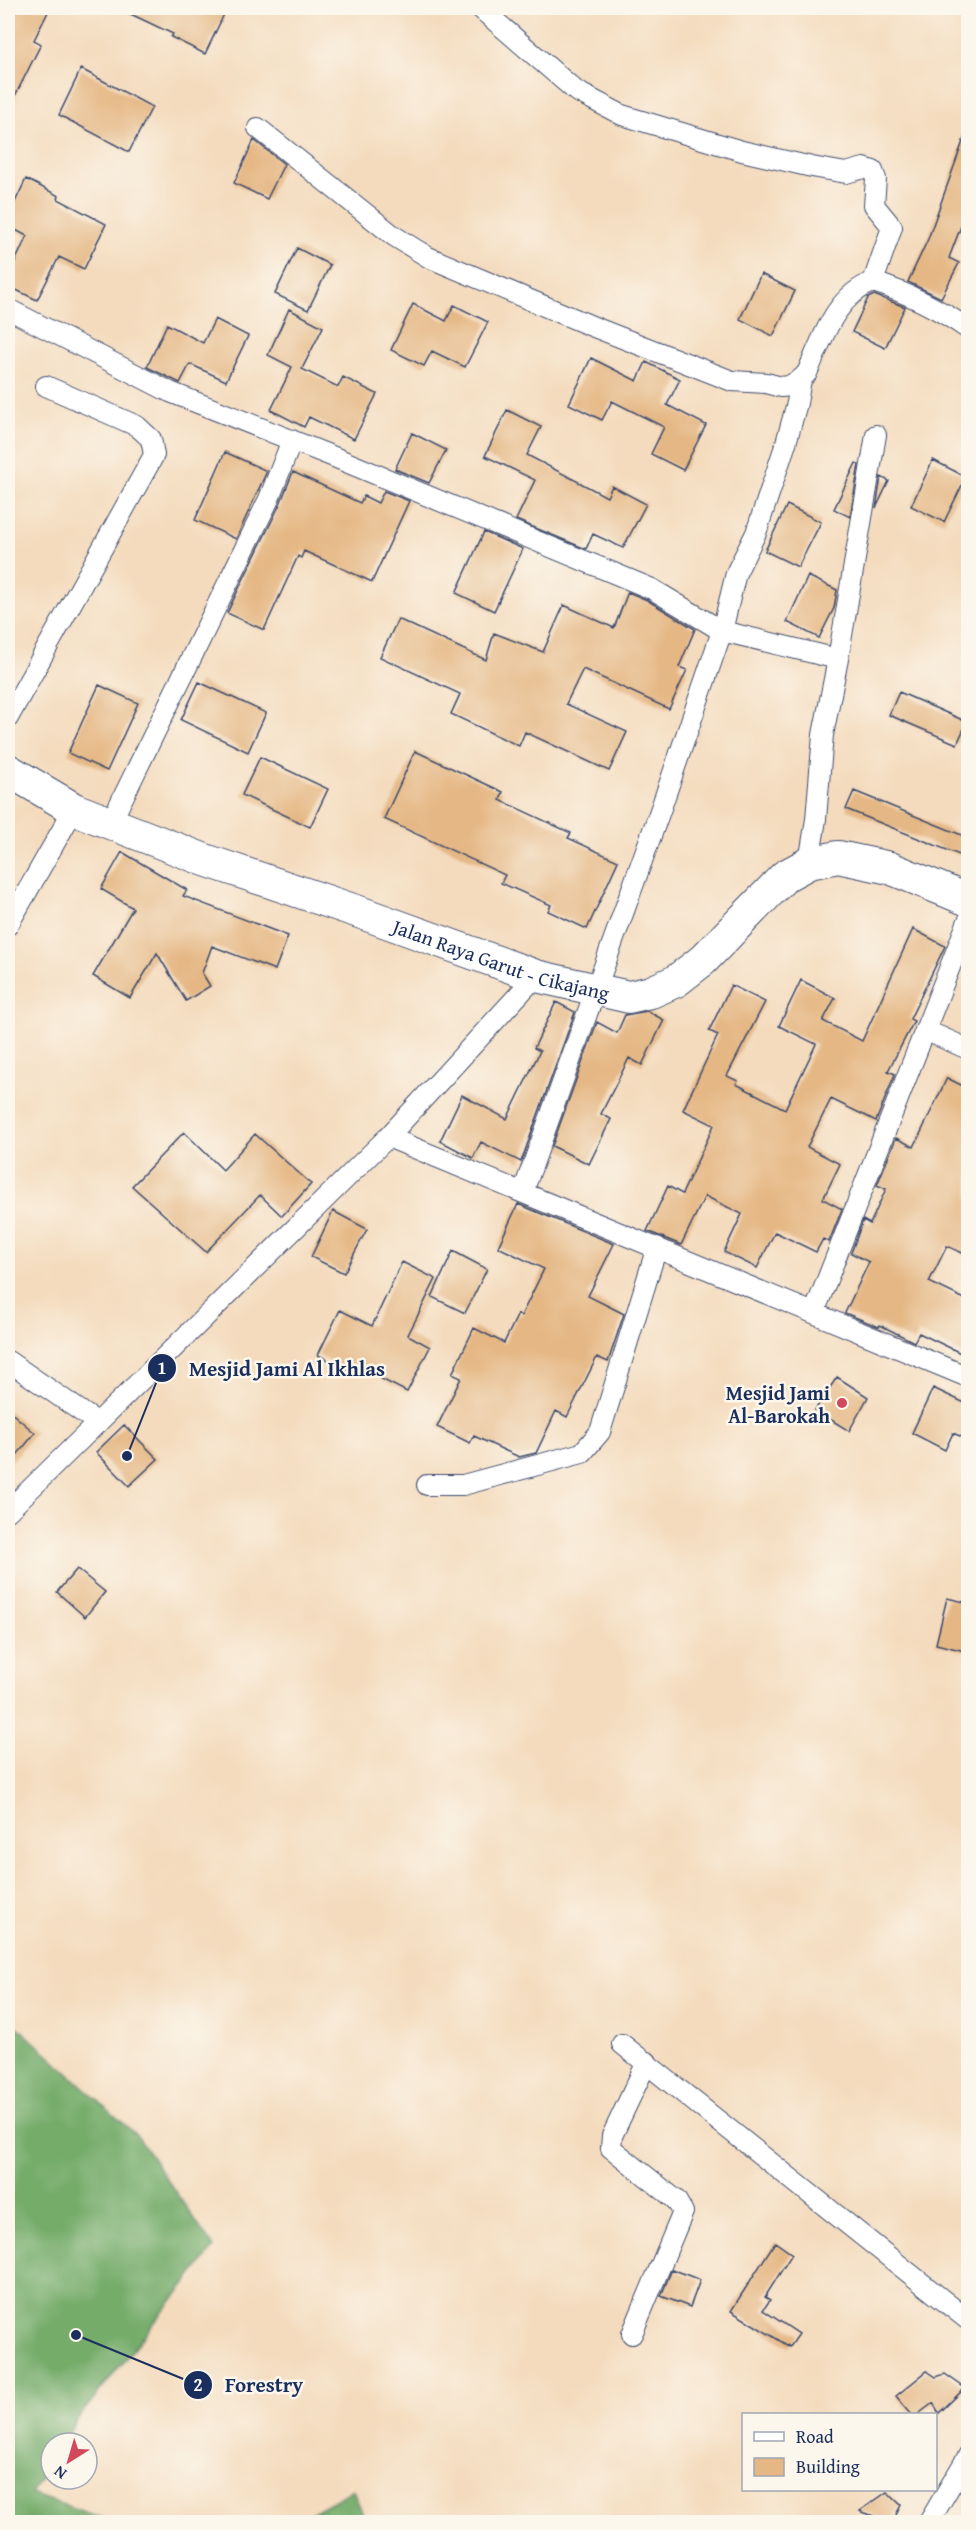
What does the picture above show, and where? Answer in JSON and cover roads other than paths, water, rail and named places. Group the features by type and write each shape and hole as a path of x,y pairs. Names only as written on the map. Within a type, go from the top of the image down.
{"main road":[{"name":"Jalan Raya Garut - Cikajang","path":"8,770 74,809 205,860 359,912 536,976 629,997 651,992 676,981 703,960 785,876 809,862 838,857 890,868 969,900"}],"street":[{"path":"480,8 576,91 622,115 742,151 812,167 846,173 864,168 873,171 876,179 874,205 892,227 873,282"},
{"path":"258,128 394,236 428,257 594,327 732,381 766,383 781,387 789,386 801,379 807,373 832,317 850,293 873,282 899,290 939,309 969,329"},
{"path":"8,309 170,392 615,572 652,589 722,631 838,659"},
{"path":"523,1192 722,631 736,573 756,533 786,443 801,379"},
{"path":"8,718 154,454 151,439 136,426 46,386"},
{"path":"809,862 816,819 823,735 876,435"},
{"path":"110,824 268,499 292,440"},
{"path":"8,925 74,809"},
{"path":"814,1312 969,921"},
{"path":"8,1511 388,1137 536,976"},
{"path":"927,1030 969,1049"},
{"path":"388,1137 969,1377"},
{"path":"427,1485 463,1485 500,1476 582,1453 594,1442 600,1432 657,1247"},
{"path":"8,1361 98,1423"},
{"path":"622,2044 969,2320"},
{"path":"632,2334 683,2212 676,2200 611,2148 612,2136 647,2062"},
{"path":"929,2523 969,2456"}],"place":[{"name":"Mesjid Jami Al-Barokah","path":"842,1403"},
{"name":"Mesjid Jami Al Ikhlas","path":"127,1456"},
{"name":"Forestry","path":"76,2335"}]}
